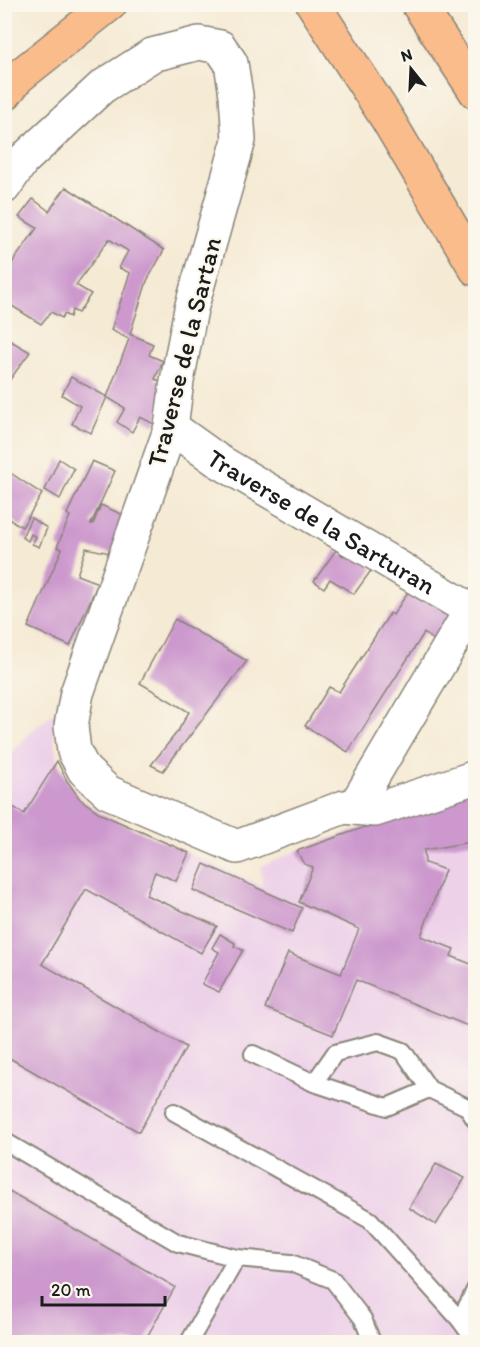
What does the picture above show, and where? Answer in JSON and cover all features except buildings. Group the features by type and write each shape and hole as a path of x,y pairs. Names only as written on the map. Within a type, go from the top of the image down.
{"main road":[{"path":"4,95 18,77 110,4"},
{"path":"312,4 388,120 476,269"},
{"path":"418,4 476,92"}],"street":[{"name":"Traverse de la Sartan","path":"13,174 102,87 152,55 198,43 220,47 231,63 239,140 191,309 171,427 77,693 71,726 74,752 84,770 108,792 237,847 344,807 375,810 476,777"},
{"name":"Traverse de la Sarturan","path":"171,427 218,460 473,611"},
{"path":"354,808 473,611"}],"lane":[{"path":"314,1083 335,1053 378,1042 403,1052 429,1089 466,1107 476,1121"},
{"path":"253,1054 314,1083 387,1107 429,1089"},
{"path":"174,1112 370,1220 460,1320 476,1342"},
{"path":"4,1141 178,1243 237,1258 291,1263 333,1280 363,1319 372,1342"},
{"path":"189,1342 237,1258"},
{"path":"460,1320 476,1288"}],"shaded area":[{"path":"60,708 54,738 57,761 67,781 80,799 101,814 262,886 261,866 475,788 475,1342 5,1342 4,761 36,727"}]}
